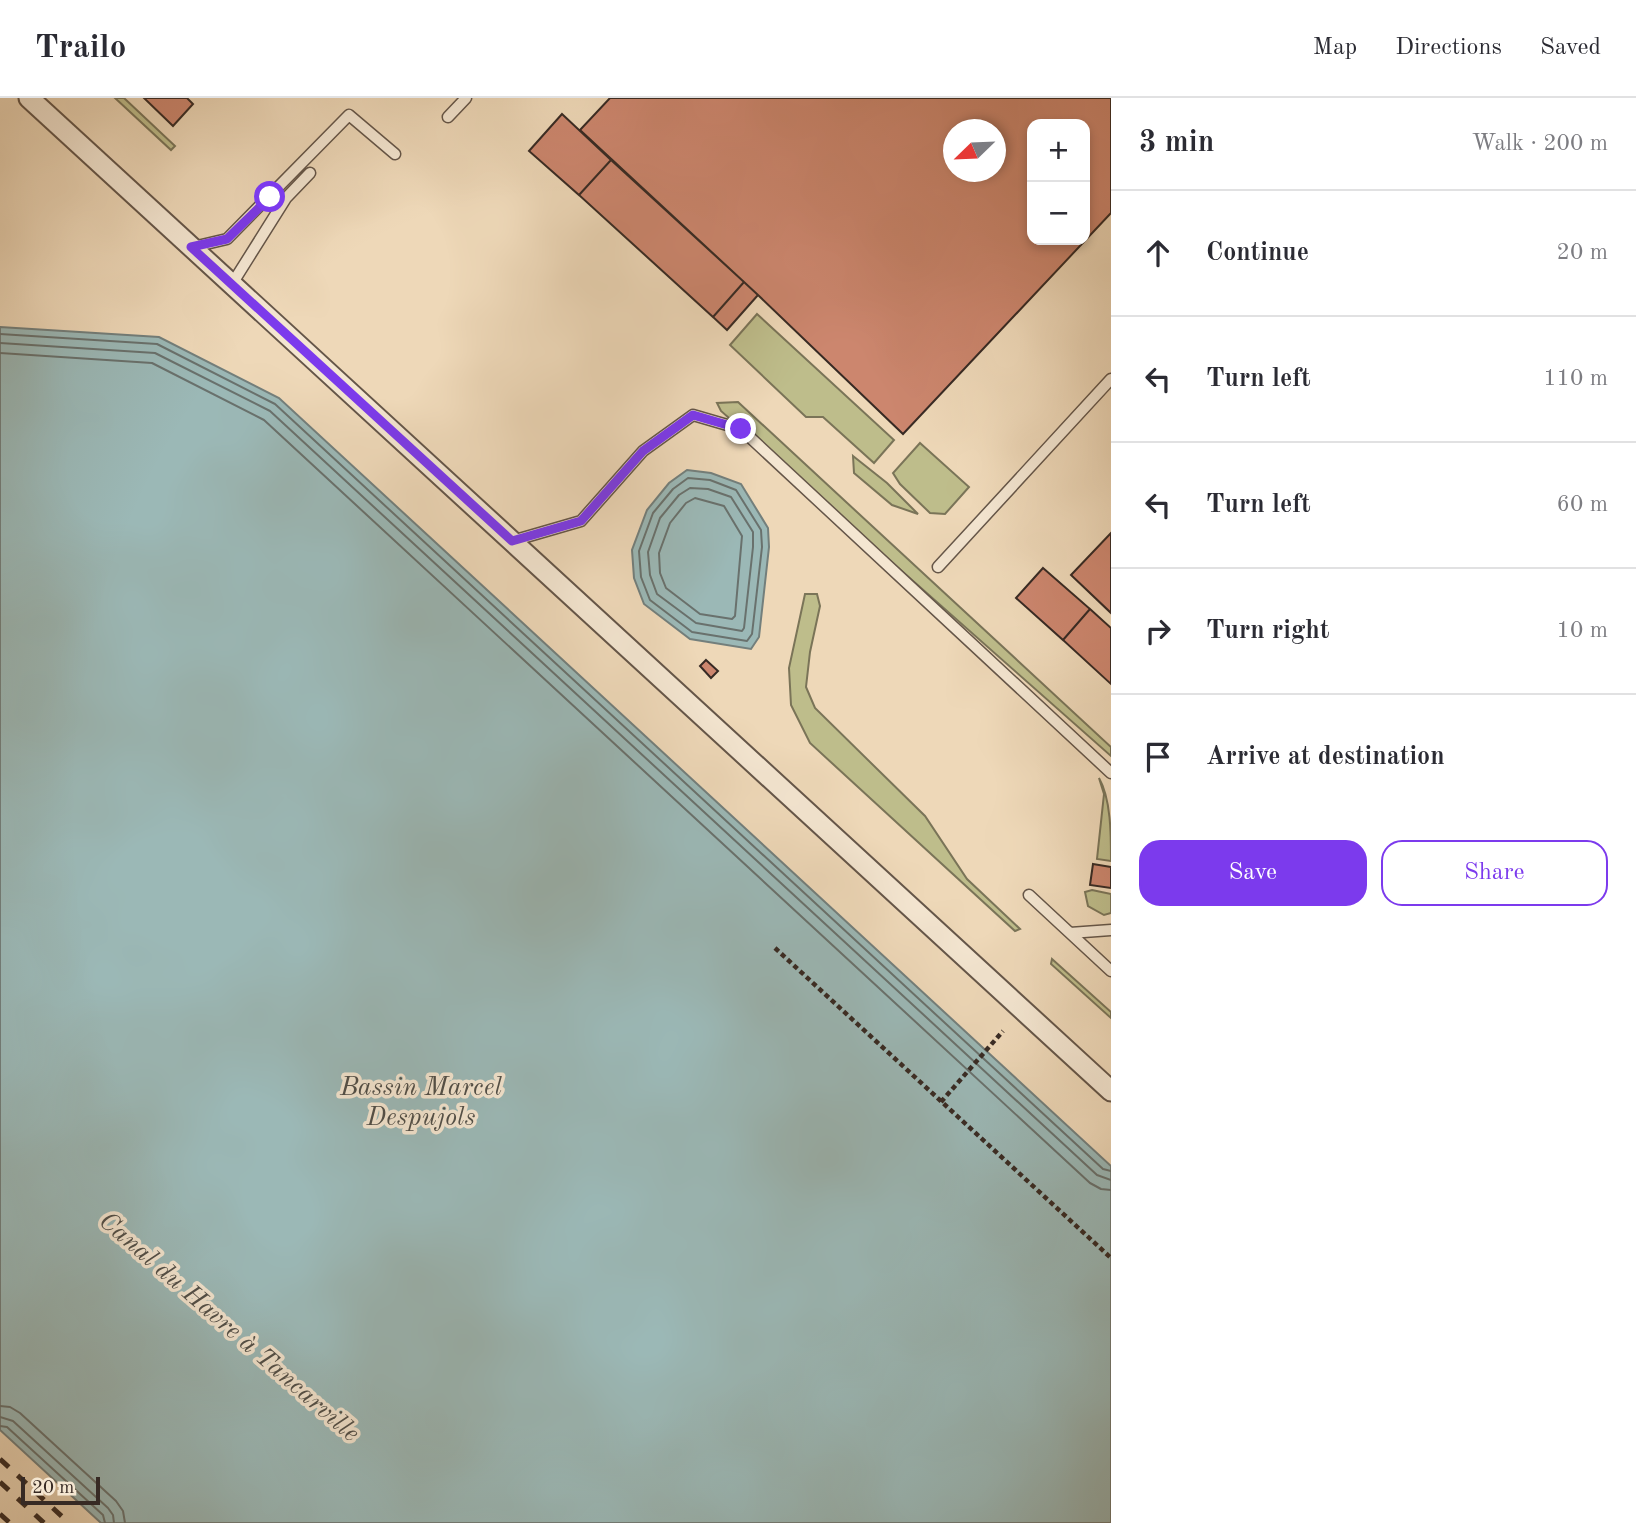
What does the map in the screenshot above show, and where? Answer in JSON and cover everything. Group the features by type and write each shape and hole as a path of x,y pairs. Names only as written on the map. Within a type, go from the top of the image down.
{"street":[{"path":"29,98 1111,1091"}],"lane":[{"path":"448,117 466,98"},
{"path":"191,247 227,239 349,115 395,154"},
{"path":"232,284 286,198 310,173"},
{"path":"938,567 1111,379"},
{"path":"512,541 581,521 643,451 693,415 741,429 1111,773"},
{"path":"1029,895 1111,971"},
{"path":"1070,933 1111,930"}],"path":[{"path":"775,948 1111,1258"},
{"path":"941,1102 1003,1031"}],"shaded area":[{"path":"115,98 124,98 175,146 171,150"},
{"path":"757,314 894,440 874,463 823,417 806,417 730,345"},
{"path":"738,402 1111,747 1111,756 721,411 717,403"},
{"path":"920,443 969,487 945,514 930,513 900,484 893,473"},
{"path":"853,456 887,483 918,514 892,505 854,473"},
{"path":"805,594 817,594 820,606 806,687 815,708 925,816 967,879 1020,929 1015,931 810,743 791,705 789,668"},
{"path":"1099,778 1108,806 1111,861 1097,859 1104,794"},
{"path":"1092,890 1111,894 1111,913 1104,915 1088,906 1085,892"},
{"path":"1052,959 1111,1012 1111,1018 1051,964"}],"water":[{"name":"Bassin Marcel Despujols","path":"0,327 159,337 279,398 1111,1166 1111,1523 101,1523 0,1430"},
{"path":"687,470 711,473 741,484 768,528 769,547 759,637 751,649 690,639 644,604 634,578 632,550 647,510 669,483"}],"building":[{"path":"144,98 187,98 193,104 173,126"},
{"path":"610,98 1111,98 1111,213 1090,235 1090,119 1027,119 1027,245 1081,245 903,434 580,130"},
{"path":"562,114 611,160 579,195 529,151"},
{"path":"611,160 744,282 713,317 579,195"},
{"path":"744,282 758,295 727,330 713,317"},
{"path":"1111,533 1111,613 1071,575"},
{"path":"1043,568 1090,609 1063,640 1016,598"},
{"path":"1090,609 1111,628 1111,684 1063,640"},
{"path":"706,660 718,671 711,678 700,666"},
{"path":"1093,864 1111,867 1111,888 1090,885"}],"railway":[{"path":"0,1459 69,1523"},
{"path":"0,1482 44,1523"},
{"path":"0,1514 10,1523"}],"route":[{"path":"270,197 227,239 191,247 512,541 581,521 643,451 693,415 741,429"}],"water label":[{"name":"Canal du Havre à Tancarville","path":"230,1326"}]}
